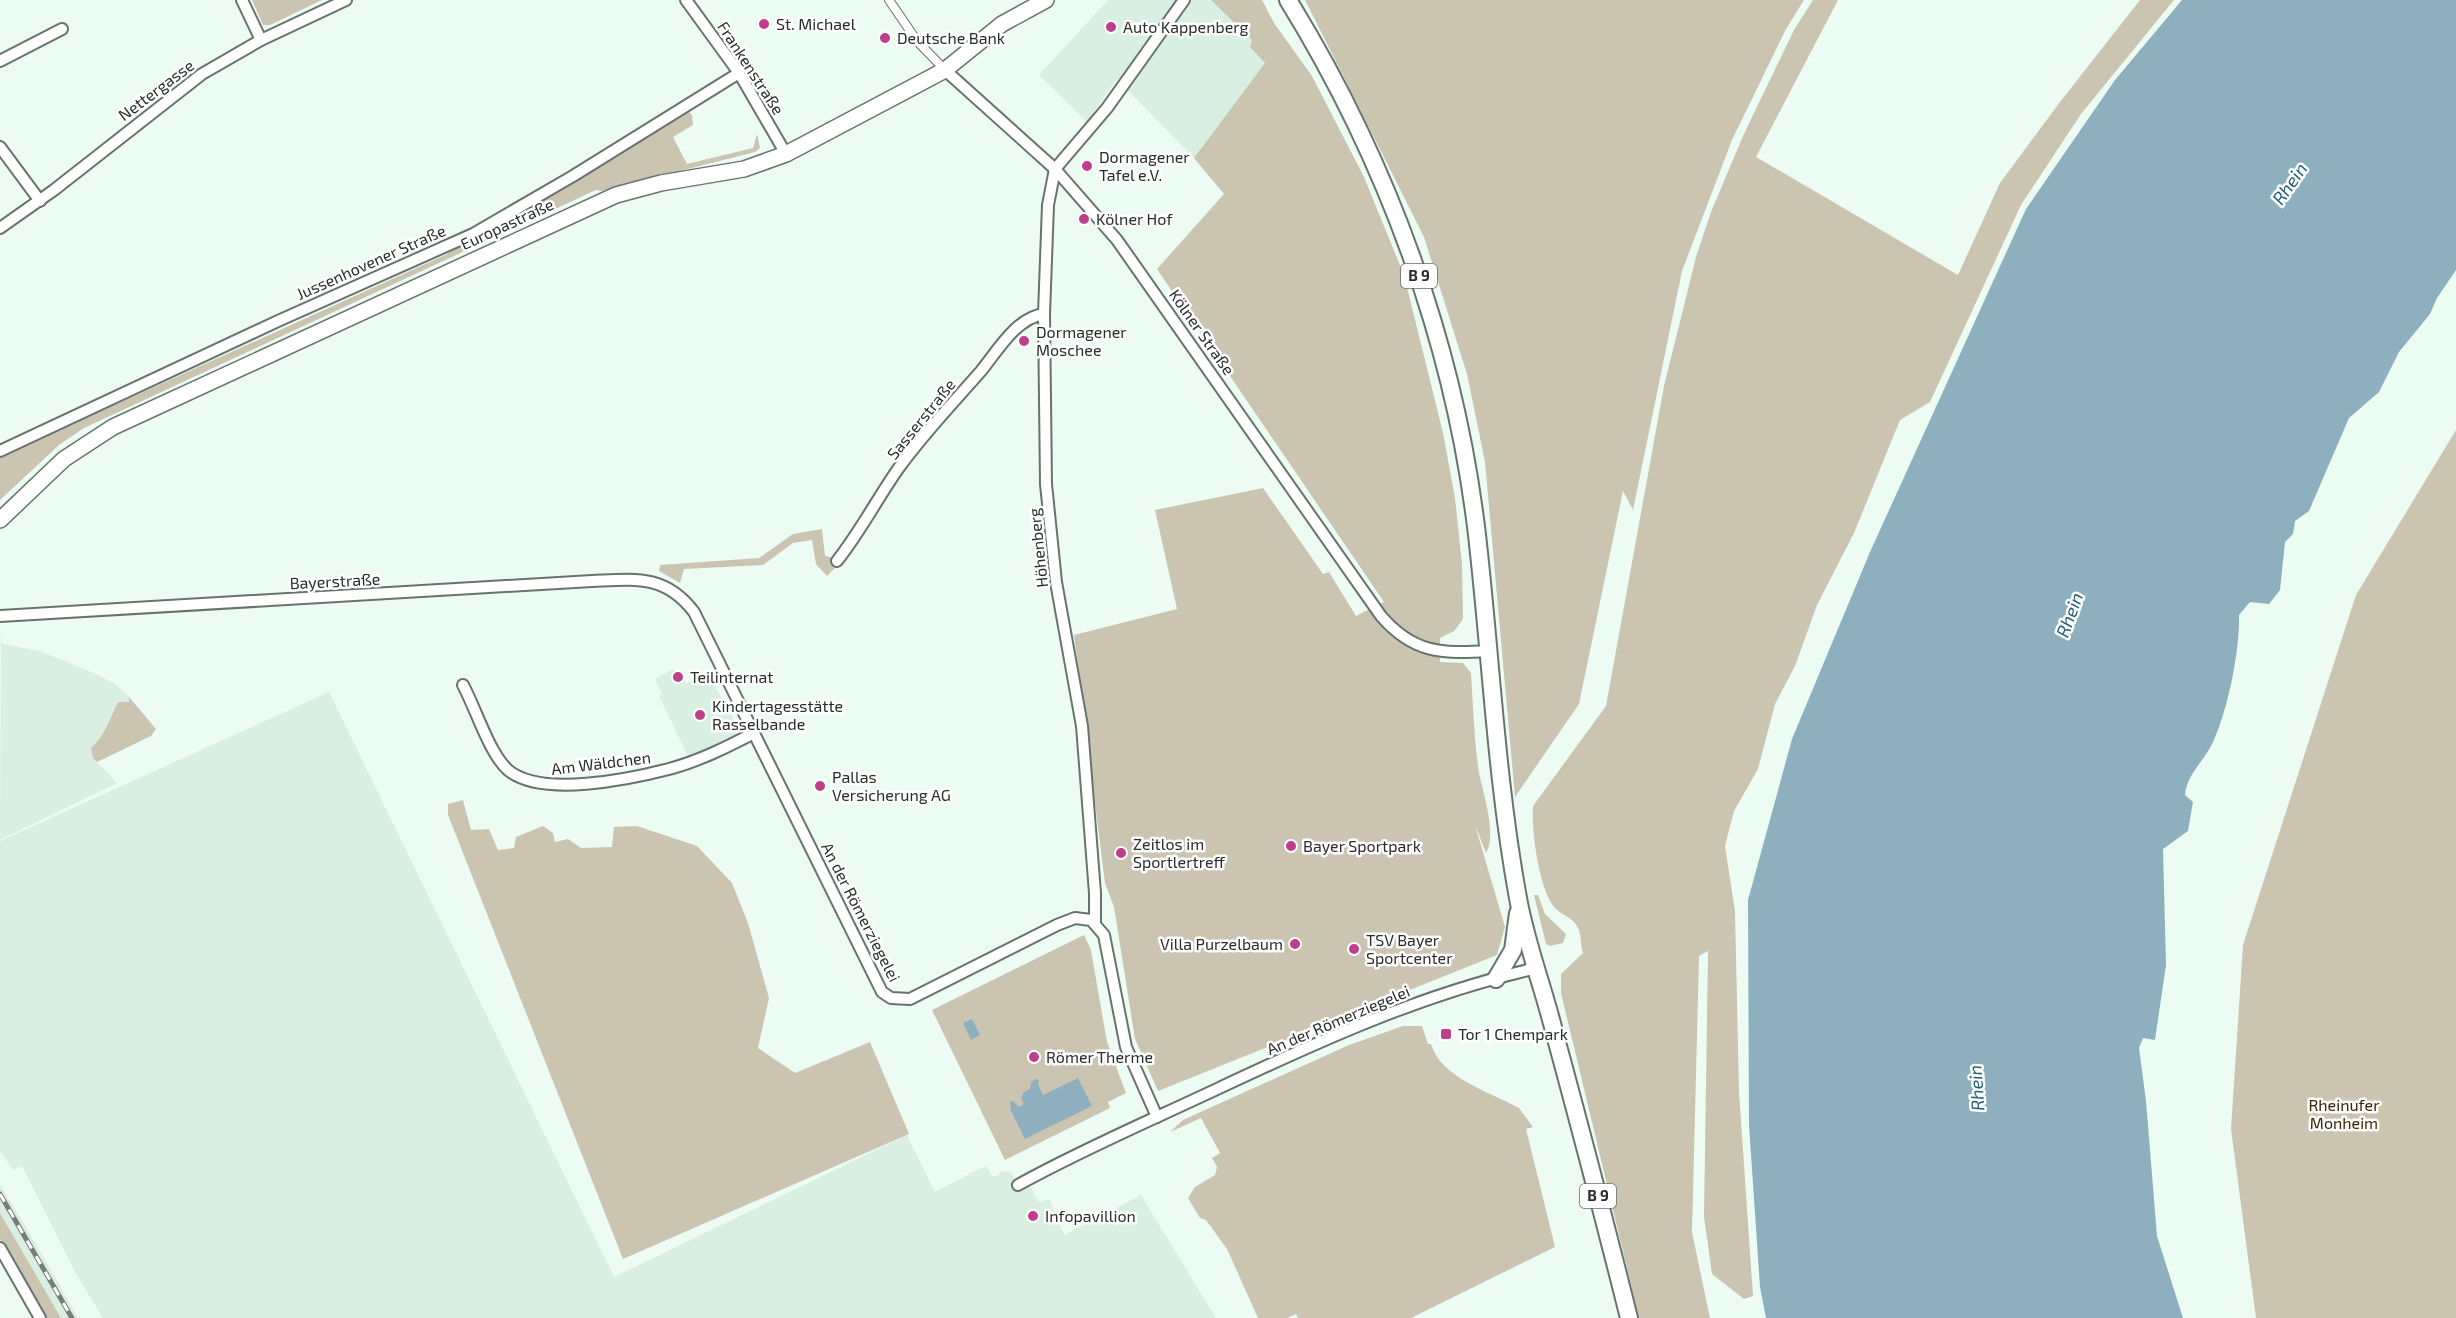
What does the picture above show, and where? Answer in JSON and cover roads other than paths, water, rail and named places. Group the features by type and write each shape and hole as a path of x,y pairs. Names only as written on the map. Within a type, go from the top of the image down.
{"main road":[{"name":"Europastraße","path":"0,520 64,459 113,427 616,195 661,183 744,169 786,154 945,70 1002,24 1046,0"},
{"name":"B 9","path":"1290,2 1372,158 1406,240 1424,293 1454,403 1477,535 1496,752 1519,903 1557,1039 1629,1318"},
{"path":"1496,979 1513,950 1519,903"}],"street":[{"path":"242,0 261,40"},
{"name":"Nettergasse","path":"0,228 40,201 190,81 261,40 346,0"},
{"name":"Frankenstraße","path":"686,0 739,73 786,154"},
{"name":"Kölner Straße","path":"889,0 917,41 945,70 1055,169 1110,231 1148,280 1388,625 1410,643 1423,648 1440,652 1488,651"},
{"path":"1055,169 1107,108 1184,0"},
{"path":"0,61 62,29"},
{"name":"Jussenhovener Straße","path":"0,451 278,321 473,234 573,177 739,73"},
{"path":"0,147 40,201"},
{"name":"Höhenberg","path":"1055,169 1048,205 1044,314 1046,484 1056,582 1082,726 1095,893 1095,921"},
{"name":"Sasserstraße","path":"837,561 851,544 899,468 954,400 1018,327 1031,316 1044,314"},
{"name":"Bayerstraße","path":"0,616 637,579 655,581 669,588"},
{"name":"An der Römerziegelei","path":"669,588 694,612 882,992 891,998 910,999 1069,920 1084,917 1095,921"},
{"name":"Am Wäldchen","path":"463,685 497,755 506,768 530,782 554,785 577,783 670,769 754,733"},
{"path":"1095,921 1104,935 1109,952 1126,1047 1157,1117"},
{"name":"An der Römerziegelei","path":"1018,1185 1157,1117 1360,1023 1496,979 1538,968"},
{"path":"0,1248 40,1318"}],"water":[{"name":"Rhein","path":"2182,0 2456,0 2456,270 2437,298 2430,314 2399,352 2379,392 2349,418 2309,511 2295,521 2293,534 2285,542 2280,590 2269,604 2250,602 2239,615 2235,662 2224,714 2213,742 2186,787 2185,795 2193,802 2188,831 2163,849 2166,965 2155,1040 2143,1038 2139,1048 2146,1101 2157,1236 2183,1318 1766,1318 1760,1287 1749,1125 1748,900 1792,739 1870,552 2026,209 2115,80"},
{"path":"972,1019 980,1035 971,1040 963,1023"},
{"path":"1078,1078 1092,1106 1025,1139 1011,1111 1010,1102 1013,1101 1019,1107 1024,1104 1021,1098 1024,1092 1030,1089 1031,1082 1036,1079 1039,1080 1038,1084 1043,1095"}],"railway":[{"path":"0,1194 72,1318"}],"place":[{"name":"St. Michael","path":"764,24"},
{"name":"Auto Kappenberg","path":"1111,27"},
{"name":"Deutsche Bank","path":"885,38"},
{"name":"Dormagener Tafel e.V.","path":"1087,166"},
{"name":"Kölner Hof","path":"1084,219"},
{"name":"Dormagener Moschee","path":"1024,341"},
{"name":"Teilinternat","path":"678,677"},
{"name":"Kindertagesstätte Rasselbande","path":"700,715"},
{"name":"Pallas Versicherung AG","path":"820,786"},
{"name":"Bayer Sportpark","path":"1291,846"},
{"name":"Zeitlos im Sportlertreff","path":"1121,853"},
{"name":"Villa Purzelbaum","path":"1295,944"},
{"name":"TSV Bayer Sportcenter","path":"1354,949"},
{"name":"Tor 1 Chempark","path":"1446,1034"},
{"name":"Römer Therme","path":"1034,1057"},
{"name":"Infopavillion","path":"1033,1216"}],"park label":[{"name":"Rheinufer Monheim","path":"2344,1114"}]}
